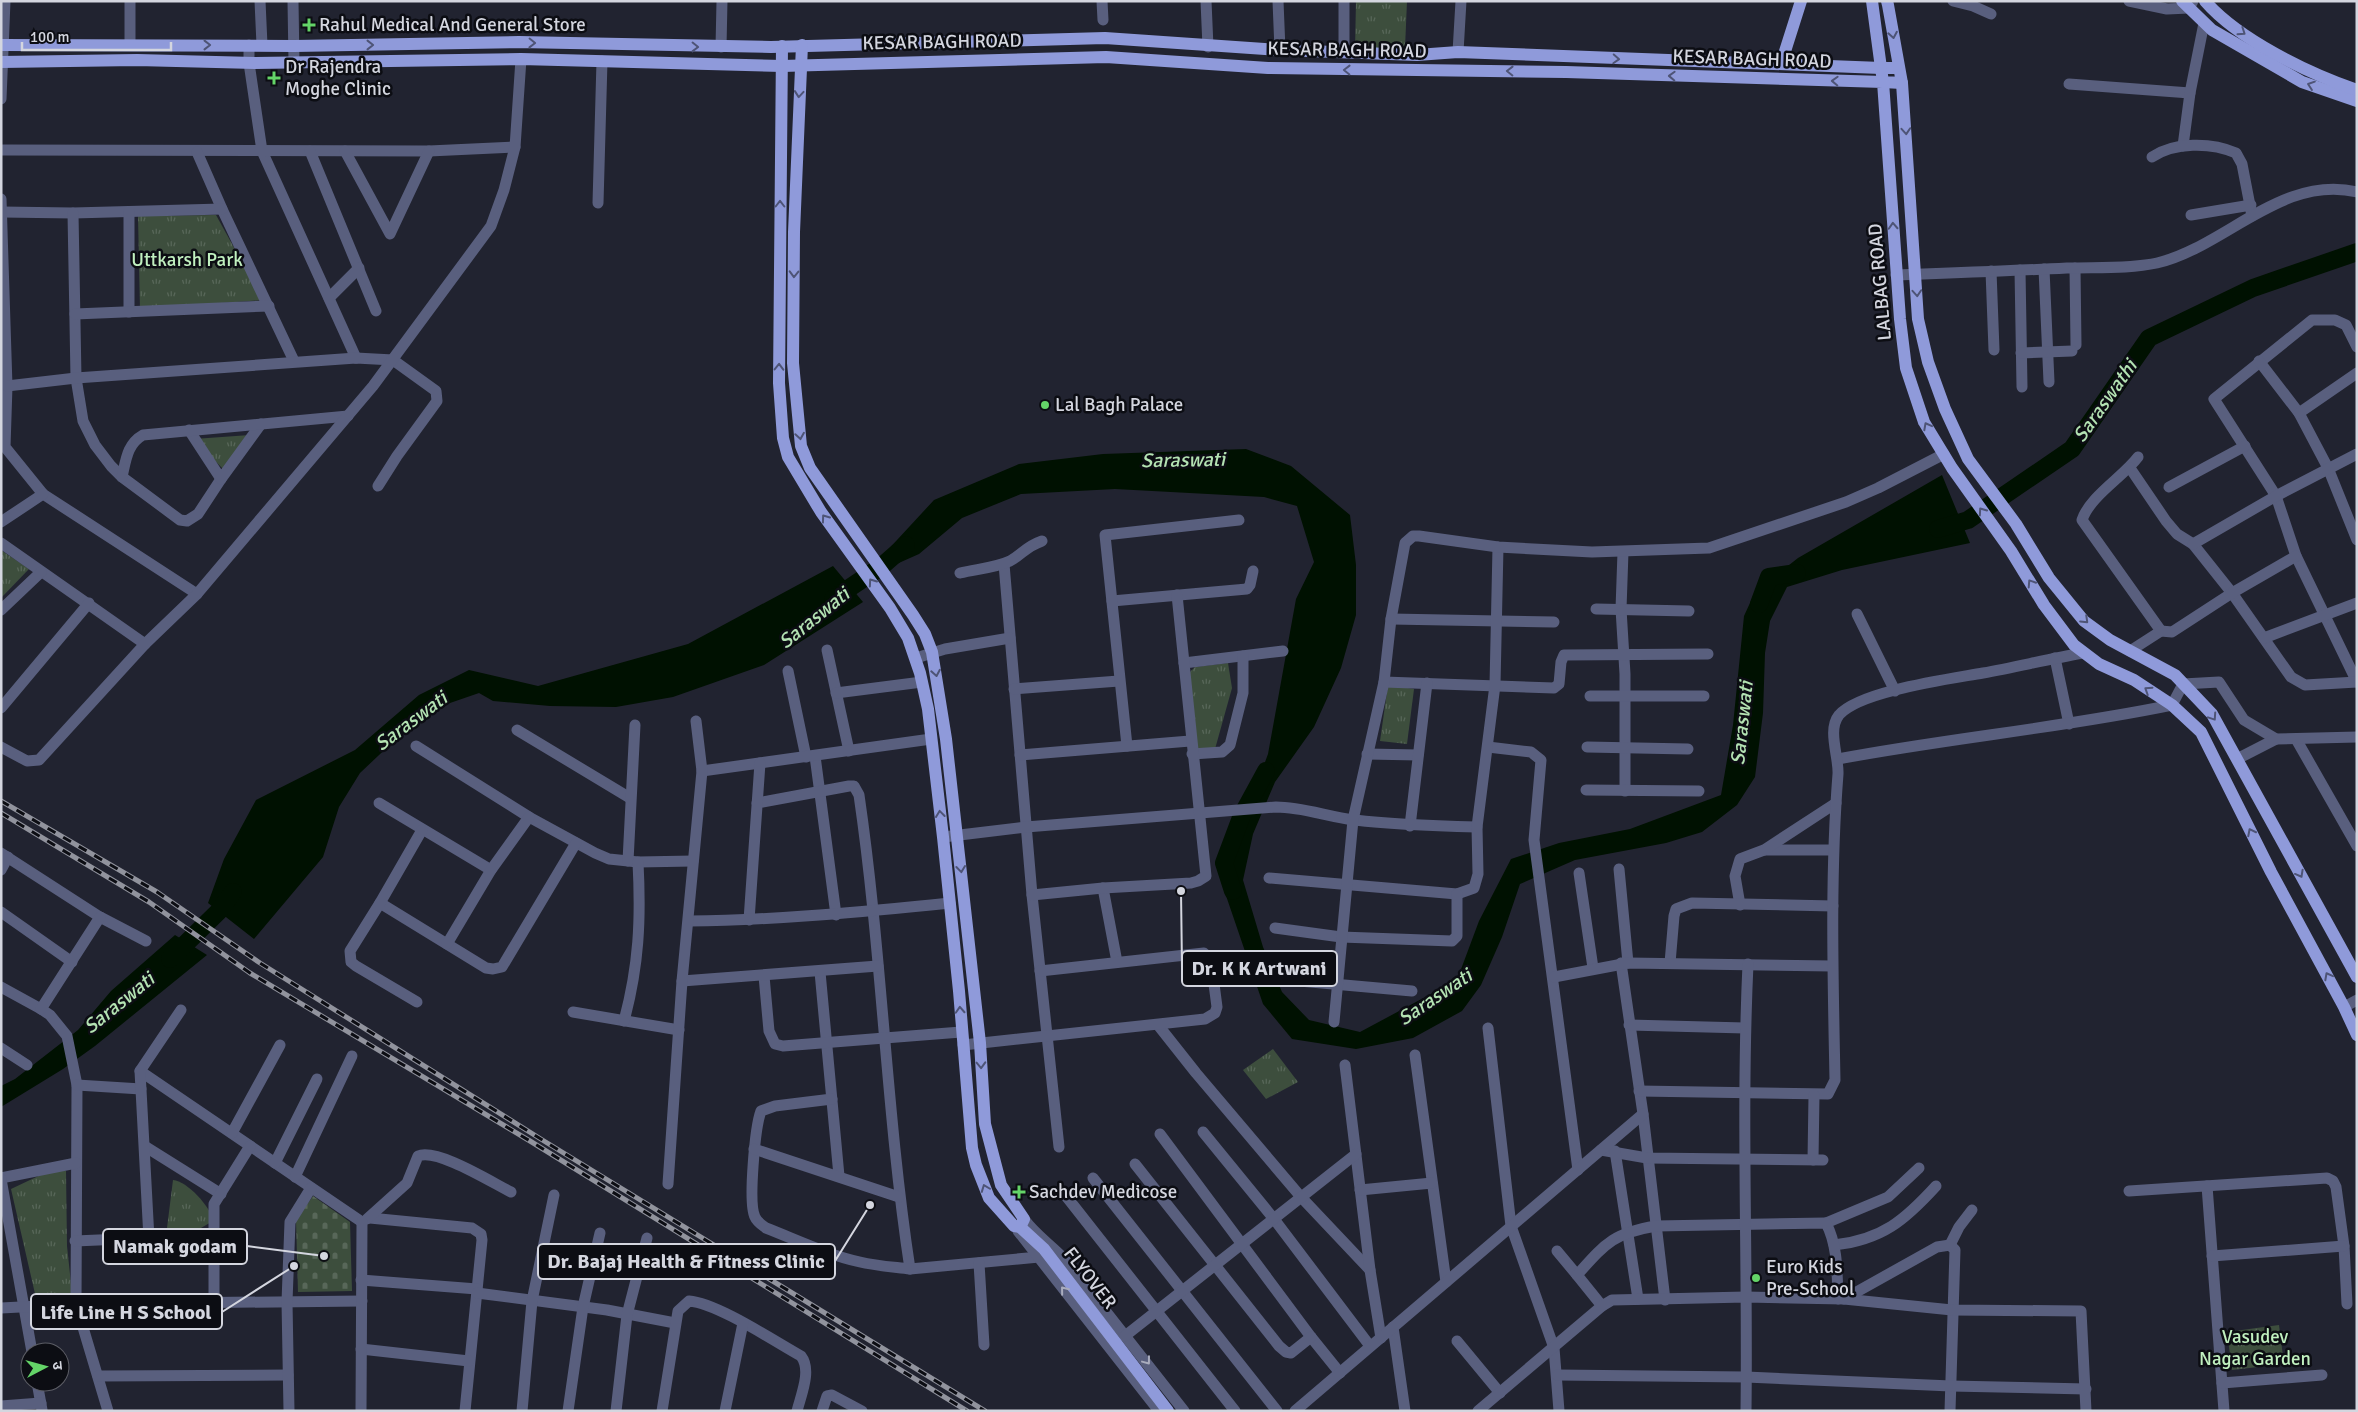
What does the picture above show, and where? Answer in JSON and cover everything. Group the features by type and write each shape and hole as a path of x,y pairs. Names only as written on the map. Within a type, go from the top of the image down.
{"main road":[{"path":"1781,64 1801,1"},
{"path":"1872,1 1881,68"},
{"path":"1887,1 1902,83 1918,319 1925,353 1945,409 1968,459 2016,524 2049,578 2084,621 2110,640 2175,675 2212,714 2357,977"},
{"path":"2205,1 2222,17 2273,53 2329,80 2357,90"},
{"path":"2188,4 2212,30 2302,82 2357,101"},
{"name":"KESAR BAGH ROAD","path":"3,45 294,46 519,42 721,48 1105,38 1208,47 1280,50 1417,55 1458,52 1899,68"},
{"path":"802,45 794,232 793,354 801,446 810,468 902,598 925,634 932,652 946,739 957,835 980,1043 985,1124 1001,1185 1021,1226"},
{"path":"782,46 778,383 783,438 788,457 798,476 821,512 890,608 908,638 916,658 922,682 931,739 943,837 962,1038 968,1125 976,1165 989,1198 1021,1226"},
{"name":"KESAR BAGH ROAD","path":"2,62 137,60 294,63 521,59 782,66 1106,57 1268,68 1566,72 1902,83"},
{"name":"LALBAG ROAD","path":"1881,68 1884,82 1896,275 1906,368 1924,422 1952,468 2011,551 2044,605 2074,645 2082,653 2099,664 2134,680 2172,705 2201,732 2271,872 2344,1007 2357,1035"},
{"name":"FLYOVER","path":"1021,1226 1044,1249 1168,1411"}],"street":[{"path":"1,99 5,1"},
{"path":"130,1 130,45"},
{"path":"260,1 256,45 249,63 262,151 356,358"},
{"path":"293,1 294,63"},
{"path":"721,48 722,1"},
{"path":"1102,1 1103,20"},
{"path":"1206,1 1208,47"},
{"path":"1278,1 1280,50"},
{"path":"1344,1 1344,51"},
{"path":"1458,52 1461,1"},
{"path":"1953,1 1973,6 1991,14"},
{"path":"2129,1 2167,8 2188,4"},
{"path":"2183,146 2190,93 2204,23"},
{"path":"1566,72 1567,56"},
{"path":"1,746 27,761 39,760 145,644 197,594 393,360 491,226 504,190 515,148 521,59"},
{"path":"598,203 602,61"},
{"path":"2070,84 2190,93"},
{"path":"2152,157 2160,152 2183,146 2219,148 2236,154 2242,164 2252,211"},
{"path":"1,150 198,152 429,151 515,148"},
{"path":"310,151 376,311"},
{"path":"345,151 390,234 429,151"},
{"path":"198,152 222,209 294,361"},
{"path":"2191,215 2252,211 2315,191 2346,189 2357,192"},
{"path":"1,199 3,327 7,386 3,448 43,494 197,594"},
{"path":"2,212 73,213 222,209"},
{"path":"1896,275 2157,263 2196,248 2252,211"},
{"path":"129,212 129,312"},
{"path":"73,213 76,378 83,421 95,445 122,477 180,520 187,521 198,514 261,424"},
{"path":"329,298 359,268"},
{"path":"2021,353 2048,352 2074,348 2075,268"},
{"path":"2044,269 2049,382"},
{"path":"2020,270 2022,387"},
{"path":"1991,271 1994,350"},
{"path":"75,314 269,306"},
{"path":"2130,468 2166,522 2177,534 2193,544 2232,593 2291,677 2297,682 2315,686 2357,682 2296,556 2276,496 2214,399 2312,320 2322,318 2335,320 2346,326 2357,347"},
{"path":"7,386 76,378 294,361 356,358 393,360 436,391 437,401 378,486"},
{"path":"2260,361 2299,413 2328,468 2357,540"},
{"path":"2299,413 2357,373"},
{"path":"122,477 128,451 136,439 143,435 348,416"},
{"path":"189,430 221,479"},
{"path":"2168,487 2245,446"},
{"path":"1334,1022 1353,820 1384,682 1391,619 1405,544 1413,536 1430,536 1498,547 1623,552 1691,549 1727,543 1846,502 1878,488 1944,454"},
{"path":"2193,544 2276,496 2357,454"},
{"path":"2138,457 2130,468 2104,492 2082,520 2162,631"},
{"path":"1,522 43,494"},
{"path":"1127,746 1105,536 1239,520"},
{"path":"960,573 1004,564 1026,548 1042,541"},
{"path":"1,543 145,644"},
{"path":"1269,878 1346,883 1457,894 1474,888 1476,882 1477,827 1495,685 1498,547"},
{"path":"1623,552 1621,609 1625,653 1625,791"},
{"path":"2130,651 2162,631 2172,632 2232,593 2296,556"},
{"path":"1004,564 1032,894 1059,1147"},
{"path":"1112,601 1247,589 1250,585 1253,571"},
{"path":"1,610 41,572"},
{"path":"1032,894 1198,881 1206,876 1190,741 1177,595"},
{"path":"1,708 89,603"},
{"path":"2264,638 2357,603"},
{"path":"1596,609 1688,611"},
{"path":"1857,614 1895,691"},
{"path":"1391,619 1554,622"},
{"path":"916,658 932,652 1010,638"},
{"path":"827,650 849,751"},
{"path":"1184,663 1283,651"},
{"path":"1384,682 1554,688 1559,684 1561,662 1564,655 1625,653 1708,654"},
{"path":"1639,1091 1828,1094 1835,1080 1832,966 1833,850 1838,759 1833,729 1838,716 1851,706 1895,691 2082,653"},
{"path":"1192,754 1222,752 1230,745 1243,693 1243,656"},
{"path":"2055,658 2069,724"},
{"path":"788,672 819,792 836,915"},
{"path":"1014,689 1119,680"},
{"path":"836,693 922,682"},
{"path":"1838,759 1899,747 2069,724 2172,705 2183,684 2219,682 2244,720 2276,739"},
{"path":"1410,826 1427,683"},
{"path":"1590,696 1704,696"},
{"path":"668,1184 682,981 702,771 696,721"},
{"path":"624,1021 630,998 640,935 633,862 630,798 635,725"},
{"path":"517,730 630,798"},
{"path":"2237,759 2276,739 2357,736"},
{"path":"702,771 931,739"},
{"path":"2296,739 2357,846"},
{"path":"1020,754 1190,741"},
{"path":"416,746 529,816 576,843 609,859 633,862 693,861"},
{"path":"1488,747 1532,752 1541,760 1534,840 1554,977 1578,1170"},
{"path":"1587,747 1688,749"},
{"path":"1367,754 1418,755"},
{"path":"749,920 760,764"},
{"path":"757,803 854,786 859,795 878,966 899,1197 910,1269"},
{"path":"1586,790 1699,791"},
{"path":"379,803 491,870"},
{"path":"1740,905 1735,876 1740,859 1764,850 1836,803"},
{"path":"943,837 1026,827 1276,807 1297,808 1353,820 1410,826 1477,827"},
{"path":"447,944 491,870 529,816"},
{"path":"417,1002 351,962 350,950 380,903 422,830"},
{"path":"380,903 486,968 502,967 576,843"},
{"path":"1764,850 1833,850"},
{"path":"1,870 5,855 100,917 146,941"},
{"path":"1619,869 1629,1025 1643,1114 1664,1300"},
{"path":"1579,874 1593,968"},
{"path":"1103,888 1117,962"},
{"path":"1275,928 1341,937 1452,941 1457,936 1457,894"},
{"path":"689,921 836,915 950,903"},
{"path":"1670,962 1676,909 1692,903 1833,906"},
{"path":"1,912 72,962"},
{"path":"41,1009 100,917"},
{"path":"764,976 769,1031 775,1044 782,1046 885,1037 962,1038 980,1043 1205,1019 1215,1013 1217,1007 1209,957 1204,953 1040,970"},
{"path":"1554,977 1625,963 1670,962 1832,966"},
{"path":"1746,1411 1744,1159 1745,1028 1748,964"},
{"path":"682,981 820,972 878,966"},
{"path":"820,972 839,1176"},
{"path":"1288,980 1412,991"},
{"path":"1,987 50,1015 66,1036 76,1081 76,1304 108,1411"},
{"path":"2344,1007 2357,1000"},
{"path":"149,1239 146,1147 140,1071 181,1010"},
{"path":"573,1012 680,1030"},
{"path":"1158,1025 1301,1197 1370,1270"},
{"path":"1629,1025 1745,1028"},
{"path":"1488,1028 1512,1226 1554,1348 1559,1411"},
{"path":"232,1133 280,1044"},
{"path":"1,1048 27,1065"},
{"path":"1415,1055 1446,1282"},
{"path":"295,1177 352,1056"},
{"path":"1346,1065 1370,1270 1381,1338"},
{"path":"140,1071 311,1188 366,1220 478,1230 482,1240 465,1411"},
{"path":"275,1163 317,1079"},
{"path":"76,1081 141,1089"},
{"path":"1601,1150 1647,1158 1818,1160 1814,1094"},
{"path":"832,1098 766,1108 761,1111 754,1149 753,1206 754,1216 758,1222 766,1228 860,1262 910,1269 1039,1256"},
{"path":"1295,1411 1643,1114"},
{"path":"1203,1132 1274,1219 1370,1346"},
{"path":"1160,1134 1311,1337 1340,1373"},
{"path":"214,1302 214,1204 250,1146"},
{"path":"146,1147 221,1194"},
{"path":"754,1149 899,1197"},
{"path":"1615,1151 1638,1300"},
{"path":"361,1411 362,1280 366,1220 402,1190 407,1183 418,1156 423,1154 438,1156 512,1192"},
{"path":"1125,1336 1356,1154"},
{"path":"30,1342 7,1240 1,1178 76,1163"},
{"path":"1135,1164 1286,1352 1294,1351 1311,1337"},
{"path":"1577,1275 1614,1237 1656,1226 1826,1223 1888,1197 1919,1168"},
{"path":"1093,1178 1184,1290 1277,1411"},
{"path":"2128,1191 2327,1178 2333,1181 2336,1187 2344,1246 2347,1304"},
{"path":"1360,1190 1432,1183"},
{"path":"1834,1245 1864,1241 1888,1229 1910,1214 1936,1186"},
{"path":"2207,1186 2224,1411"},
{"path":"289,1411 287,1302 290,1222 311,1188"},
{"path":"522,1411 532,1300 554,1195"},
{"path":"1066,1196 1235,1411"},
{"path":"1841,1299 1937,1248 1950,1245 1972,1210"},
{"path":"1826,1223 1832,1235 1834,1245 1841,1299"},
{"path":"1021,1226 1039,1256 1159,1411"},
{"path":"1021,1226 1035,1233 1058,1251 1184,1411"},
{"path":"568,1411 583,1307 600,1233"},
{"path":"75,1241 214,1236"},
{"path":"616,1411 627,1315 647,1238"},
{"path":"1950,1245 1955,1250 1956,1258 1952,1310 1950,1411"},
{"path":"2212,1256 2344,1246"},
{"path":"1558,1251 1602,1306"},
{"path":"979,1262 984,1345"},
{"path":"362,1280 477,1291 583,1307 675,1324"},
{"path":"1478,1411 1602,1306 1612,1300 1746,1297 1841,1299 1952,1310 2081,1311 2086,1411"},
{"path":"1,1308 76,1304 362,1301"},
{"path":"662,1411 678,1311 689,1301 698,1302 743,1323 801,1356 804,1360 806,1372 797,1411"},
{"path":"725,1411 743,1323"},
{"path":"1393,1327 1405,1411"},
{"path":"1457,1341 1500,1393"},
{"path":"361,1349 469,1361"},
{"path":"98,1376 288,1375"},
{"path":"1557,1375 1746,1376 1951,1386 2086,1389"},
{"path":"2222,1383 2322,1375"},
{"path":"1,1406 42,1407 39,1392"},
{"path":"822,1411 824,1399 832,1395 862,1411"}],"green space":[{"path":"1356,1 1407,1 1405,48 1355,50"},
{"name":"Uttkarsh Park","path":"216,215 263,300 140,309 138,216"},
{"path":"250,435 224,470 194,439"},
{"path":"1,550 29,569 1,598"},
{"path":"1228,663 1232,688 1215,749 1196,750 1188,674 1195,667"},
{"path":"1388,685 1414,689 1407,744 1380,741"},
{"path":"1273,1049 1298,1082 1266,1099 1243,1070"},
{"path":"49,1171 66,1171 67,1246 72,1293 36,1298 11,1189"},
{"path":"173,1180 179,1181 198,1196 208,1209 213,1221 194,1232 166,1236"},
{"path":"313,1196 350,1222 352,1291 298,1292 296,1220"},
{"name":"Vasudev Nagar Garden","path":"2279,1325 2284,1364 2232,1370 2227,1332"}],"water":[{"path":"1246,449 1291,466 1350,515 1356,565 1356,615 1341,668 1314,727 1275,782 1253,834 1243,880 1263,947 1282,992 1309,1020 1360,1032 1457,980 1479,921 1511,859 1559,843 1630,829 1721,795 1733,725 1744,616 1755,592 1798,558 1942,475 1970,543 1842,570 1787,587 1770,621 1765,653 1763,713 1755,777 1737,805 1702,832 1666,843 1575,860 1520,884 1502,937 1481,985 1462,1011 1413,1038 1356,1049 1292,1039 1263,1004 1221,881 1268,754 1296,599 1314,562 1297,506 1264,497 1115,489 1021,494 962,518 919,554 892,566 885,553 934,500 1019,464 1103,454"},
{"path":"833,566 863,602 764,665 673,697 616,707 550,706 493,701 479,693 450,703 415,721 360,773 339,807 323,857 254,939 208,903 224,859 256,800 355,750 419,695 469,670 538,686 688,644"},
{"path":"175,935 207,955 95,1046 63,1069 1,1107 1,1086 15,1079 78,1030 111,991"}],"waterway":[{"name":"Saraswathi","path":"1938,529 1968,520 2072,449 2149,338 2253,288 2357,252"},
{"name":"Saraswati","path":"833,599 882,566 906,545"},
{"name":"Saraswathi","path":"1759,604 1769,577 1797,573"},
{"name":"Saraswati","path":"1233,891 1224,863 1242,815 1266,771"},
{"name":"Saraswati","path":"170,959 219,911 233,892"}],"railway":[{"path":"1,801 157,892 260,963 544,1141 985,1411"},
{"path":"1,813 149,902 250,973 530,1141 967,1411"}],"place":[{"name":"Rahul Medical And General Store","path":"309,25"},
{"name":"Dr Rajendra Moghe Clinic","path":"274,78"},
{"name":"Lal Bagh Palace","path":"1045,405"},
{"name":"Dr. K K Artwani","path":"1181,891"},
{"name":"Sachdev Medicose","path":"1019,1192"},
{"name":"Dr. Bajaj Health & Fitness Clinic","path":"870,1205"},
{"name":"Namak godam","path":"324,1256"},
{"name":"Life Line H S School","path":"294,1266"},
{"name":"Euro Kids Pre-School","path":"1756,1278"}]}
